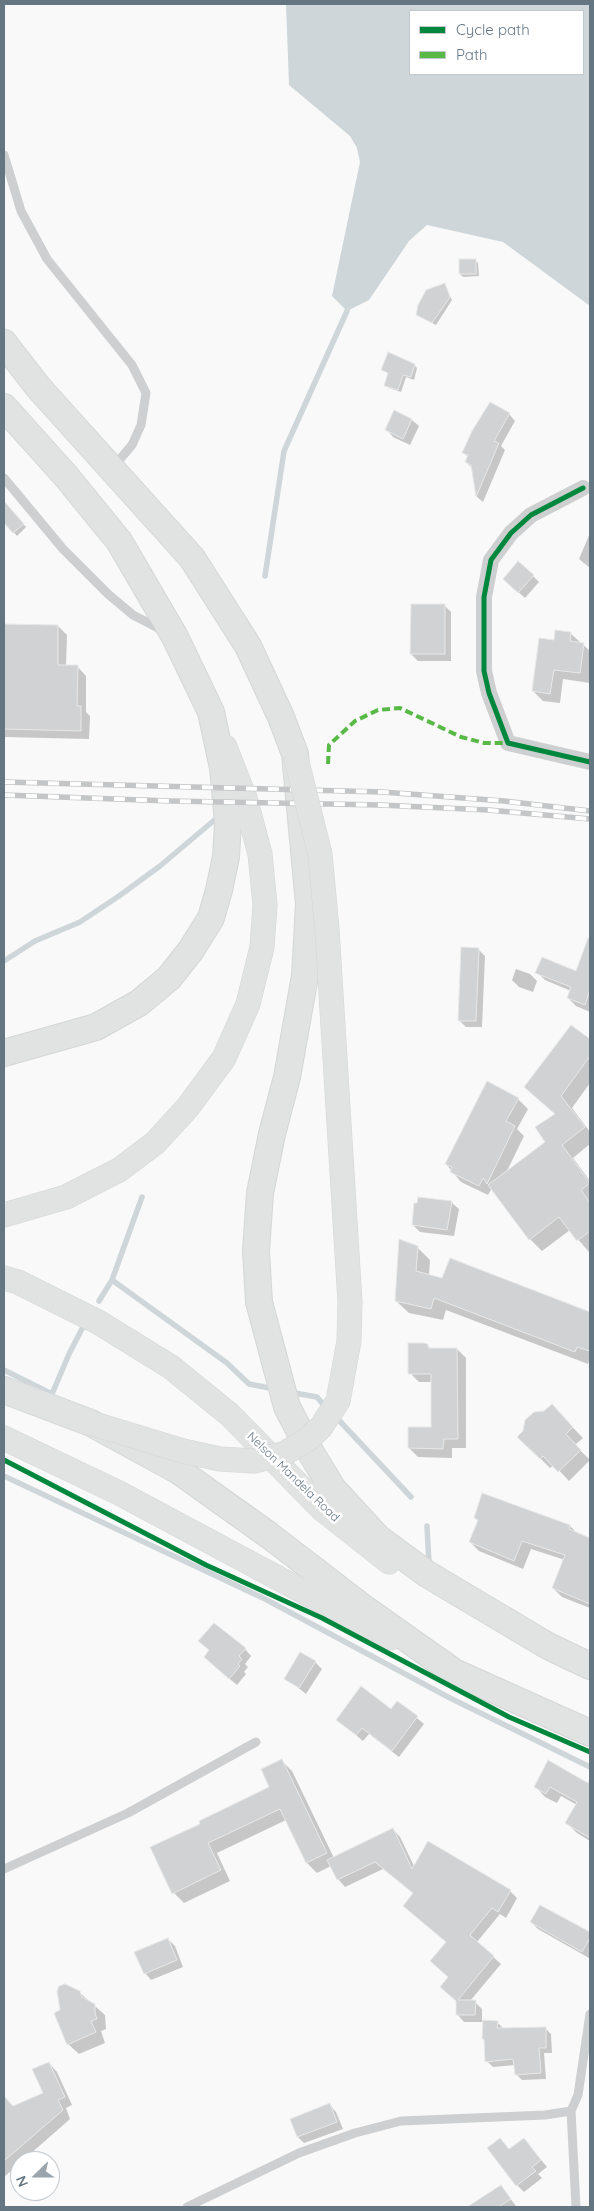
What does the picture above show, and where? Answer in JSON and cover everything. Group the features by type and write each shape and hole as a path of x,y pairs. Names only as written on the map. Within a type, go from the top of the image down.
{"main road":[{"path":"4,343 38,387 192,558 243,638 281,717 294,754 320,854 328,929 350,1302 349,1341 338,1401 322,1427 307,1440 283,1454 254,1461 220,1459 183,1451 91,1423 4,1390"},
{"path":"4,407 119,540 175,637 211,712 245,798 260,854 265,905 262,947 248,1004 224,1058 188,1107 155,1142 119,1170 66,1197 4,1215"},
{"path":"4,1053 96,1027 122,1013 139,1003 169,978 192,950 211,918 226,856 228,823 223,768 211,712"},
{"path":"294,754 309,904 305,976 287,1077 272,1134 260,1193 256,1250 259,1302 277,1372 287,1407 310,1453 333,1489 378,1538 427,1574 548,1646"},
{"name":"Nelson Mandela Road","path":"4,1278 18,1282 98,1322 170,1367 230,1415 322,1509 387,1561 452,1598 590,1666"},
{"path":"91,1423 179,1471 270,1536 365,1609 454,1672"},
{"path":"4,1438 119,1493 454,1672 590,1733"}],"street":[{"path":"583,488 531,515 510,533 491,560 484,597 484,671 489,693 508,743 590,762"}],"lane":[{"path":"4,155 20,211 47,259 132,365 146,394 141,425 132,445 112,469"},
{"path":"4,478 63,549 108,594 133,614 175,637"},
{"path":"4,1869 128,1813 256,1742"},
{"path":"576,2207 571,2111 578,2095 590,2014"},
{"path":"187,2207 299,2153 354,2133 401,2121 545,2115 571,2111"}],"shaded area":[{"path":"286,4 590,4 590,306 503,242 427,225 409,241 369,300 347,311 332,296 360,162 357,148 350,136 289,85"}],"building":[{"path":"459,259 476,259 476,274 459,274"},
{"path":"445,283 450,297 432,323 416,315 418,305 426,290"},
{"path":"388,352 415,364 411,377 403,375 398,390 384,386 388,373 381,370"},
{"path":"490,402 510,413 494,441 499,443 476,497 471,465 465,462 468,455 462,453 472,431"},
{"path":"394,410 412,419 403,439 385,430"},
{"path":"4,501 24,524 13,533 4,523"},
{"path":"518,561 534,575 518,593 503,579"},
{"path":"411,604 445,604 445,654 410,654"},
{"path":"4,624 58,625 58,665 78,665 77,706 81,706 81,731 4,729"},
{"path":"555,630 571,632 570,641 584,643 580,673 554,670 550,694 532,691 539,638 554,640"},
{"path":"588,938 590,938 590,989 585,1005 567,998 571,987 535,973 542,957 576,971"},
{"path":"461,947 479,948 476,1021 458,1021"},
{"path":"571,1025 590,1039 590,1056 561,1096 585,1127 562,1145 590,1183 581,1190 590,1203 590,1231 577,1241 559,1217 529,1240 488,1185 545,1142 535,1127 555,1114 524,1087"},
{"path":"487,1081 519,1098 506,1121 515,1126 487,1184 483,1178 479,1186 450,1172 452,1167 445,1164"},
{"path":"418,1197 452,1201 447,1230 412,1225 414,1203 417,1203"},
{"path":"399,1239 418,1246 416,1271 442,1278 450,1258 590,1312 590,1351 577,1347 575,1352 434,1298 431,1309 395,1301"},
{"path":"408,1343 428,1344 428,1348 457,1348 458,1439 444,1439 443,1449 408,1448 408,1427 431,1427 431,1374 408,1374"},
{"path":"552,1404 573,1427 566,1434 581,1450 558,1472 543,1456 540,1459 517,1437 523,1431 525,1420 534,1412 544,1411"},
{"path":"482,1493 570,1525 569,1529 590,1538 590,1604 552,1588 565,1555 522,1541 514,1561 469,1542 478,1520 474,1518"},
{"path":"214,1623 246,1648 239,1656 242,1659 238,1664 240,1666 229,1679 204,1657 209,1650 198,1641"},
{"path":"300,1652 316,1661 299,1688 284,1679"},
{"path":"361,1686 391,1709 397,1701 418,1716 392,1751 362,1728 356,1735 336,1720"},
{"path":"282,1759 327,1853 306,1863 280,1809 208,1843 221,1870 172,1894 150,1847 200,1824 199,1821 269,1787 261,1769"},
{"path":"548,1760 588,1783 590,1779 590,1838 565,1823 577,1802 550,1787 546,1794 534,1787"},
{"path":"393,1828 412,1869 428,1841 511,1890 498,1912 492,1908 470,1935 494,1956 458,2000 476,2000 475,2015 456,2015 456,2001 440,1987 448,1977 430,1961 446,1942 403,1906 413,1893 375,1862 337,1880 327,1860"},
{"path":"540,1905 590,1932 590,1938 582,1952 530,1922"},
{"path":"168,1938 177,1960 144,1974 134,1952"},
{"path":"65,1984 80,1991 82,1997 95,2004 97,2019 91,2021 96,2032 67,2045 54,2013 60,2010 57,1991 59,1986"},
{"path":"483,2020 498,2021 497,2028 546,2027 546,2048 539,2048 541,2073 515,2075 513,2059 485,2062 484,2039 482,2039"},
{"path":"49,2062 65,2097 58,2100 63,2110 16,2151 10,2151 10,2156 4,2161 4,2096 13,2106 43,2093 32,2069"},
{"path":"330,2103 337,2122 297,2137 290,2119"},
{"path":"500,2138 509,2149 524,2138 541,2160 532,2167 536,2171 516,2186 487,2148"},
{"path":"501,2185 511,2199 498,2207 467,2207"}],"waterway":[{"path":"265,576 284,451 347,311"},
{"path":"4,961 35,941 80,922 119,896 160,866 218,817"},
{"path":"99,1301 112,1280 142,1197"},
{"path":"112,1280 227,1363 249,1384 275,1389"},
{"path":"4,1370 52,1394 85,1323"},
{"path":"289,1392 317,1397 327,1409"},
{"path":"334,1415 411,1497"},
{"path":"4,1476 265,1599 450,1698 590,1767"},
{"path":"427,1526 429,1564"}],"railway":[{"path":"4,782 382,792 504,801 590,811"},
{"path":"4,795 170,801 380,805 488,810 590,819"}],"marked path":[{"path":"328,764 329,745 355,721 378,710 400,708 461,737 484,743 508,743"}],"cycle path":[{"path":"583,488 531,515 511,533 491,560 484,597 484,671 489,693 508,743 590,762"},
{"path":"4,1460 206,1565 322,1618 509,1717 590,1752"}]}
